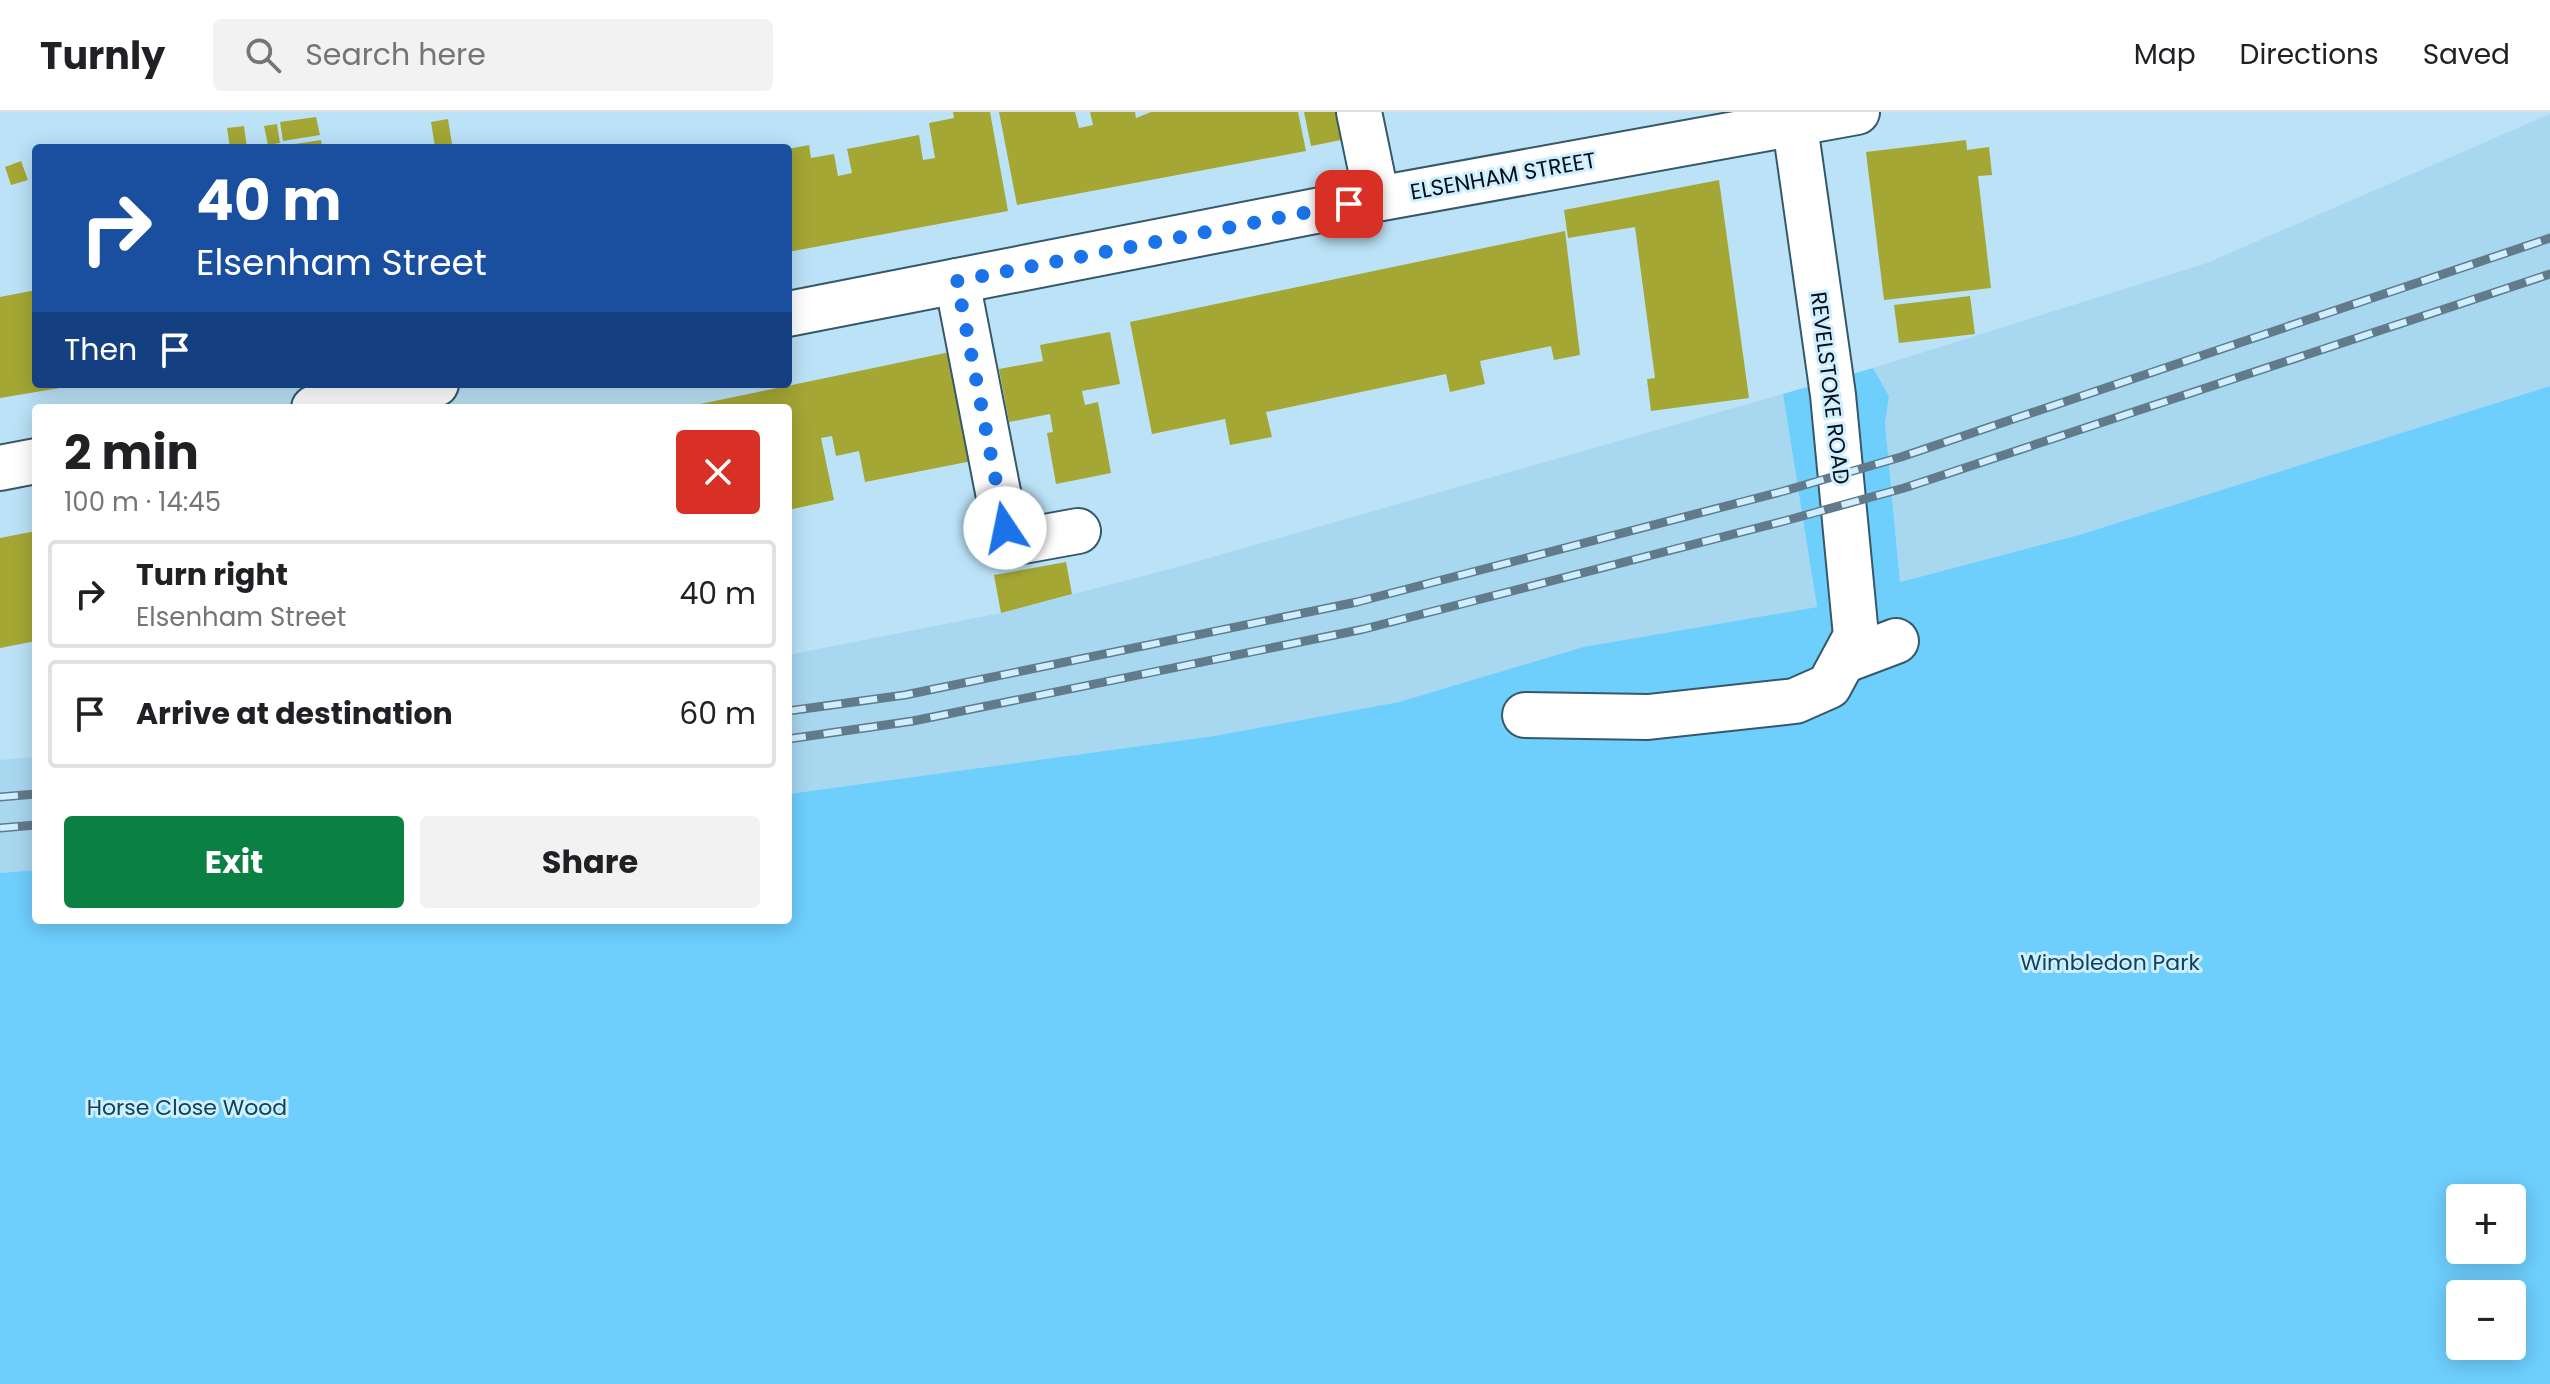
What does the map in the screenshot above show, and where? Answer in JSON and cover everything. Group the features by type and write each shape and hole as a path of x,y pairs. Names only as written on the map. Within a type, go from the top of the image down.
{"street":[{"path":"1359,112 1377,199"},
{"name":"ELSENHAM STREET","path":"792,313 1377,199 1749,134 1794,118 1857,112"},
{"name":"REVELSTOKE ROAD","path":"1794,118 1833,395 1850,559 1856,636 1843,661"},
{"path":"957,281 1005,528 1023,541 1078,531"},
{"path":"334,404 416,388"},
{"path":"0,468 32,462"},
{"path":"1525,715 1648,717 1795,701 1829,686 1843,661 1896,641"}],"shaded area":[{"path":"2550,114 2550,386 2079,535 1900,582 1885,423 1889,396 1873,368 2207,263"},
{"path":"1783,394 1817,607 1583,647 1399,702 1214,736 792,793 792,654 1001,613 1178,567"},
{"path":"32,757 32,870 0,873 0,760"}],"green space":[{"name":"Wimbledon Park","path":"1873,368 1889,396 1885,423 1900,582 2079,535 2550,386 2550,1384 0,1384 0,873 32,870 32,924 792,924 792,793 1214,736 1399,702 1583,647 1817,607 1783,394"}],"building":[{"path":"953,112 990,112 1008,211 792,251 792,148 809,145 811,158 834,154 838,176 852,173 847,149 919,135 923,160 935,158 929,123 954,118"},
{"path":"999,112 1075,112 1079,128 1093,125 1090,112 1135,112 1136,118 1151,112 1298,112 1306,151 1017,205"},
{"path":"1304,112 1340,112 1346,139 1311,146"},
{"path":"316,117 320,135 283,141 280,122"},
{"path":"448,119 452,144 435,144 431,122"},
{"path":"277,124 280,143 268,144 264,126"},
{"path":"244,126 246,144 229,144 227,128"},
{"path":"321,140 322,144 295,144"},
{"path":"1966,140 1967,150 1989,147 1992,175 1978,176 1991,288 1884,300 1866,152"},
{"path":"21,161 28,180 11,185 5,167"},
{"path":"1719,180 1749,398 1651,411 1647,379 1655,378 1635,227 1568,238 1564,210"},
{"path":"1565,231 1580,355 1554,360 1551,346 1480,361 1485,384 1450,392 1446,374 1266,412 1272,437 1230,445 1225,419 1152,434 1130,322"},
{"path":"32,291 32,388 60,388 0,398 0,297"},
{"path":"1970,296 1975,334 1899,343 1894,305"},
{"path":"1110,332 1120,384 1082,391 1085,405 1098,402 1111,473 1056,484 1047,433 1053,432 1050,414 1009,422 999,369 1043,361 1040,345"},
{"path":"950,352 972,461 865,482 859,451 836,456 832,436 821,438 834,500 792,509 792,404 700,404 777,388 792,388 792,385"},
{"path":"32,532 32,642 0,648 0,538"},
{"path":"1066,562 1072,594 1001,613 994,575"}],"railway":[{"path":"792,710 905,695 1357,602 1784,491 1901,457 2550,238"},
{"path":"792,738 913,721 1364,629 1788,520 1904,488 2550,274"},
{"path":"0,797 32,794"},
{"path":"0,828 32,825"}],"route":[{"path":"1005,528 957,281 1349,204"}],"park label":[{"name":"Horse Close Wood","path":"187,1107"}]}
